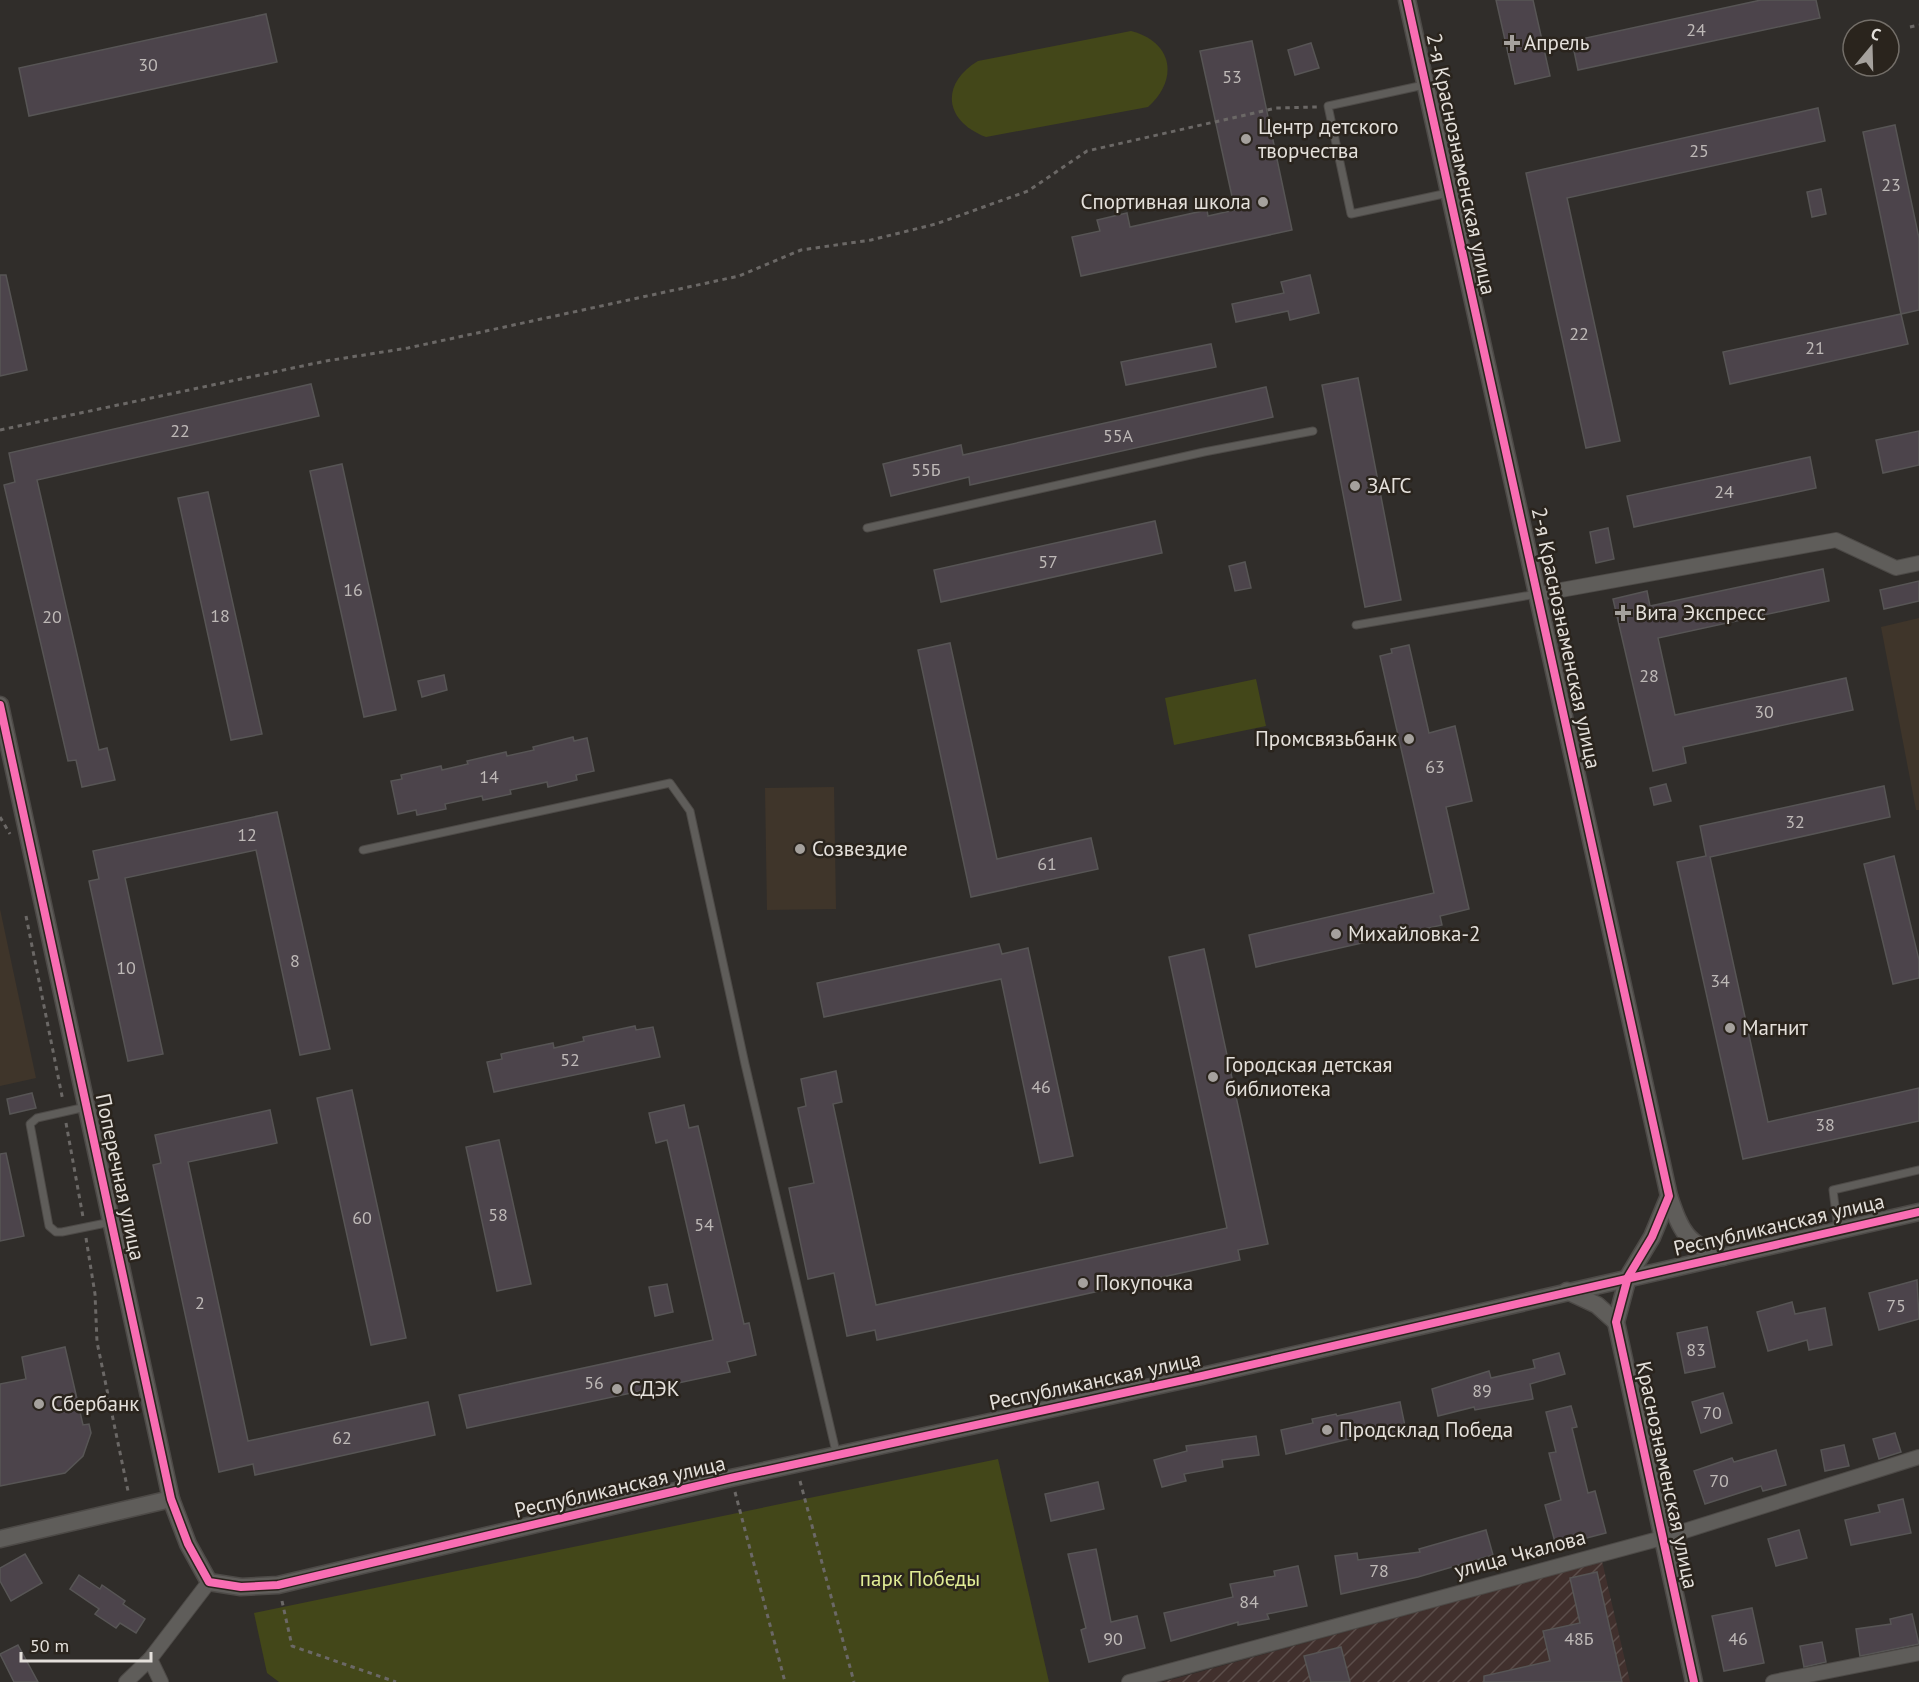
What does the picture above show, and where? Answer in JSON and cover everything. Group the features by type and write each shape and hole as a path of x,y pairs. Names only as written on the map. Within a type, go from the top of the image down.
{"street":[{"name":"2-я Краснознаменская улица","path":"1407,0 1424,85 1539,594 1669,1196 1681,1230 1706,1251 1723,1257"},
{"path":"1539,594 1836,540 1896,568 1919,563"},
{"name":"Поперечная улица","path":"0,705 171,1499 188,1544 209,1582"},
{"path":"1628,1277 1652,1237 1669,1196"},
{"name":"Республиканская улица","path":"278,1585 731,1478 1202,1376 1919,1212"},
{"name":"Краснознаменская улица","path":"1628,1277 1616,1322 1694,1682"},
{"path":"1567,1291 1597,1305 1616,1322"},
{"name":"улица Чкалова","path":"1129,1682 1662,1538 1919,1457"},
{"path":"0,1539 171,1499"},
{"path":"126,1682 150,1659 209,1582 241,1587 278,1585"},
{"path":"1773,1682 1919,1653"},
{"path":"150,1659 161,1682"}],"lane":[{"path":"1424,85 1328,106 1350,214 1448,193"},
{"path":"867,528 1204,452 1313,431"},
{"path":"1356,625 1539,594"},
{"path":"363,850 670,783 690,811 745,1064 837,1456"},
{"path":"87,1107 32,1120 30,1130 49,1226 56,1232 111,1222"},
{"path":"1838,1230 1833,1190 1919,1170"}],"path":[{"path":"1910,27 1919,25"},
{"path":"0,430 326,361 420,346 739,276 801,250 871,240 936,224 1028,191 1087,151 1276,108 1328,106"},
{"path":"0,817 10,834"},
{"path":"26,914 84,1227 95,1294 97,1342 132,1508"},
{"path":"796,1464 854,1682"},
{"path":"731,1478 785,1682"},
{"path":"278,1585 292,1646 396,1682"}],"shaded area":[{"path":"1919,618 1919,810 1916,810 1881,627"},
{"name":"Созвездие","path":"834,787 836,909 767,910 765,788"},
{"path":"0,909 36,1078 0,1086"},
{"path":"1602,1561 1630,1682 1163,1682"}],"green space":[{"path":"1131,31 1145,36 1156,44 1163,52 1167,63 1164,85 1148,107 986,137 962,122 955,112 952,102 957,80 978,61"},
{"path":"1256,679 1266,726 1174,745 1165,698"},
{"name":"парк Победы","path":"998,1459 1049,1682 279,1682 267,1673 254,1613"}],"building":[{"path":"1496,0 1533,0 1550,76 1515,84"},
{"path":"1761,0 1816,0 1820,18 1578,70 1572,41"},
{"path":"266,14 277,62 29,116 19,68"},
{"path":"1252,41 1292,230 1081,276 1072,237 1100,231 1097,220 1127,213 1130,227 1207,210 1208,216 1235,210 1200,51"},
{"path":"1311,43 1319,68 1295,75 1288,50"},
{"path":"1818,108 1825,141 1567,198 1620,441 1586,448 1526,173"},
{"path":"1895,125 1919,238 1919,310 1901,314 1863,132"},
{"path":"1821,189 1826,214 1812,217 1807,192"},
{"path":"0,275 6,275 27,370 0,376"},
{"path":"1310,275 1319,313 1290,320 1288,311 1236,322 1232,304 1284,293 1281,282"},
{"path":"1901,314 1908,344 1730,384 1723,352"},
{"path":"1211,344 1216,367 1126,385 1121,362"},
{"path":"1358,378 1401,600 1365,607 1322,385"},
{"path":"311,384 319,416 37,480 99,750 107,748 115,780 82,787 76,760 68,761 4,485 15,482 9,453"},
{"path":"1266,387 1273,417 970,485 969,477 891,496 883,464 961,445 963,455"},
{"path":"1919,431 1919,465 1883,473 1876,440"},
{"path":"1810,457 1816,488 1634,527 1627,496"},
{"path":"342,464 396,710 364,717 310,471"},
{"path":"208,492 262,734 231,740 178,498"},
{"path":"1155,521 1162,553 941,602 934,570"},
{"path":"1608,528 1614,559 1596,563 1590,532"},
{"path":"1245,562 1251,588 1235,591 1229,566"},
{"path":"1823,569 1829,601 1658,638 1675,715 1846,678 1853,710 1683,747 1686,763 1653,771 1613,599 1647,591 1650,606"},
{"path":"1919,581 1919,601 1884,609 1880,590"},
{"path":"950,643 997,859 1091,838 1098,869 971,897 918,650"},
{"path":"1409,645 1429,733 1455,726 1472,801 1446,807 1469,909 1440,916 1442,925 1256,967 1249,935 1434,893 1380,656 1392,653 1391,649"},
{"path":"444,675 447,690 422,697 418,681"},
{"path":"573,737 574,741 587,738 594,771 576,775 577,780 548,787 547,782 510,790 511,794 483,800 482,796 445,804 446,809 417,815 416,810 398,814 391,781 402,779 401,775 441,766 442,770 468,764 467,761 506,752 507,756"},
{"path":"1666,784 1671,801 1654,805 1650,788"},
{"path":"1884,786 1890,817 1710,857 1768,1122 1919,1088 1919,1121 1743,1159 1677,862 1706,856 1700,826"},
{"path":"277,812 330,1049 300,1055 256,850 125,878 163,1054 128,1061 89,881 99,879 93,851"},
{"path":"1894,856 1919,960 1919,978 1893,984 1864,864"},
{"path":"999,944 1002,954 1028,948 1073,1156 1040,1163 1001,979 824,1017 817,983"},
{"path":"1204,949 1268,1244 1238,1250 1240,1260 877,1340 875,1330 847,1336 834,1273 808,1279 789,1188 814,1183 798,1108 806,1106 801,1079 836,1071 842,1102 833,1104 876,1305 1227,1228 1169,957"},
{"path":"635,1026 636,1030 653,1027 660,1057 494,1092 487,1062 502,1059 501,1054 553,1043 554,1048 584,1041 583,1037"},
{"path":"352,1090 406,1338 371,1345 317,1098"},
{"path":"32,1093 36,1108 10,1114 7,1099"},
{"path":"684,1105 689,1128 698,1126 744,1324 749,1323 756,1355 727,1362 730,1372 467,1428 459,1395 713,1340 667,1140 656,1143 649,1113"},
{"path":"270,1110 277,1143 188,1162 248,1441 428,1402 435,1435 255,1475 253,1464 219,1472 153,1165 161,1163 155,1135"},
{"path":"499,1140 531,1284 497,1291 466,1147"},
{"path":"6,1153 24,1236 0,1241 0,1154"},
{"path":"1917,1280 1919,1319 1879,1330 1869,1293"},
{"path":"667,1284 673,1312 655,1316 649,1287"},
{"path":"1792,1302 1795,1314 1825,1308 1832,1345 1809,1350 1807,1340 1768,1351 1757,1312"},
{"path":"1707,1327 1715,1367 1685,1373 1677,1333"},
{"name":"Сбербанк","path":"65,1347 83,1425 89,1424 91,1433 83,1456 65,1473 0,1486 0,1384 26,1379 22,1357"},
{"path":"1559,1353 1565,1374 1530,1384 1533,1399 1475,1410 1474,1407 1438,1416 1432,1389 1489,1371 1491,1378 1535,1368 1533,1360"},
{"path":"1723,1393 1732,1423 1701,1433 1692,1402"},
{"path":"1400,1402 1406,1431 1388,1435 1387,1430 1286,1454 1281,1430 1313,1423 1312,1419"},
{"path":"1571,1406 1577,1427 1572,1428 1588,1493 1595,1491 1606,1533 1556,1546 1545,1505 1561,1500 1549,1453 1556,1452 1546,1412"},
{"path":"1895,1433 1901,1452 1879,1459 1873,1439"},
{"path":"1256,1436 1259,1455 1222,1460 1223,1467 1184,1474 1186,1481 1162,1487 1154,1460 1187,1451 1186,1446"},
{"path":"1844,1445 1849,1466 1825,1471 1821,1450"},
{"path":"1776,1450 1786,1485 1763,1491 1761,1486 1705,1504 1694,1471 1732,1458 1734,1462"},
{"path":"1098,1482 1104,1509 1051,1521 1045,1494"},
{"path":"1903,1499 1911,1533 1851,1545 1845,1520 1880,1512 1878,1505"},
{"path":"1486,1530 1493,1555 1418,1577 1341,1594 1335,1556 1357,1553 1358,1560 1420,1552 1419,1549"},
{"path":"1799,1530 1807,1558 1776,1566 1768,1539"},
{"path":"1096,1549 1111,1622 1137,1616 1145,1648 1089,1662 1081,1630 1086,1628 1068,1554"},
{"path":"25,1554 42,1583 11,1601 0,1581 0,1568"},
{"path":"1298,1566 1307,1606 1267,1614 1269,1619 1238,1625 1238,1622 1171,1641 1164,1613 1233,1597 1230,1584 1275,1576 1274,1571"},
{"path":"1597,1572 1622,1682 1484,1682 1484,1676 1550,1661 1543,1631 1580,1623 1570,1578"},
{"path":"79,1575 100,1589 102,1585 125,1601 123,1604 145,1619 136,1633 120,1623 116,1628 95,1614 99,1609 70,1589"},
{"path":"1752,1608 1764,1663 1724,1671 1712,1616"},
{"path":"1912,1614 1919,1644 1860,1656 1856,1629 1891,1624 1890,1619"},
{"path":"1822,1642 1826,1662 1804,1667 1800,1646"},
{"path":"18,1645 38,1682 14,1682 0,1654"},
{"path":"1341,1647 1350,1682 1311,1682 1304,1656"}],"cycle path":[{"path":"1407,0 1669,1196 1652,1237 1628,1277 1616,1322 1694,1682"},
{"path":"0,705 171,1499 188,1544 209,1582 241,1587 278,1585 731,1478 1202,1376 1919,1212"}],"place":[{"name":"Апрель","path":"1512,43"},
{"name":"Центр детского творчества","path":"1246,139"},
{"name":"Спортивная школа","path":"1263,202"},
{"name":"ЗАГС","path":"1355,486"},
{"name":"Вита Экспресс","path":"1623,613"},
{"name":"Промсвязьбанк","path":"1409,739"},
{"name":"Созвездие","path":"800,849"},
{"name":"Михайловка-2","path":"1336,934"},
{"name":"Магнит","path":"1730,1028"},
{"name":"Городская детская библиотека","path":"1213,1077"},
{"name":"Покупочка","path":"1083,1283"},
{"name":"СДЭК","path":"617,1389"},
{"name":"Сбербанк","path":"39,1404"},
{"name":"Продсклад Победа","path":"1327,1430"}]}
